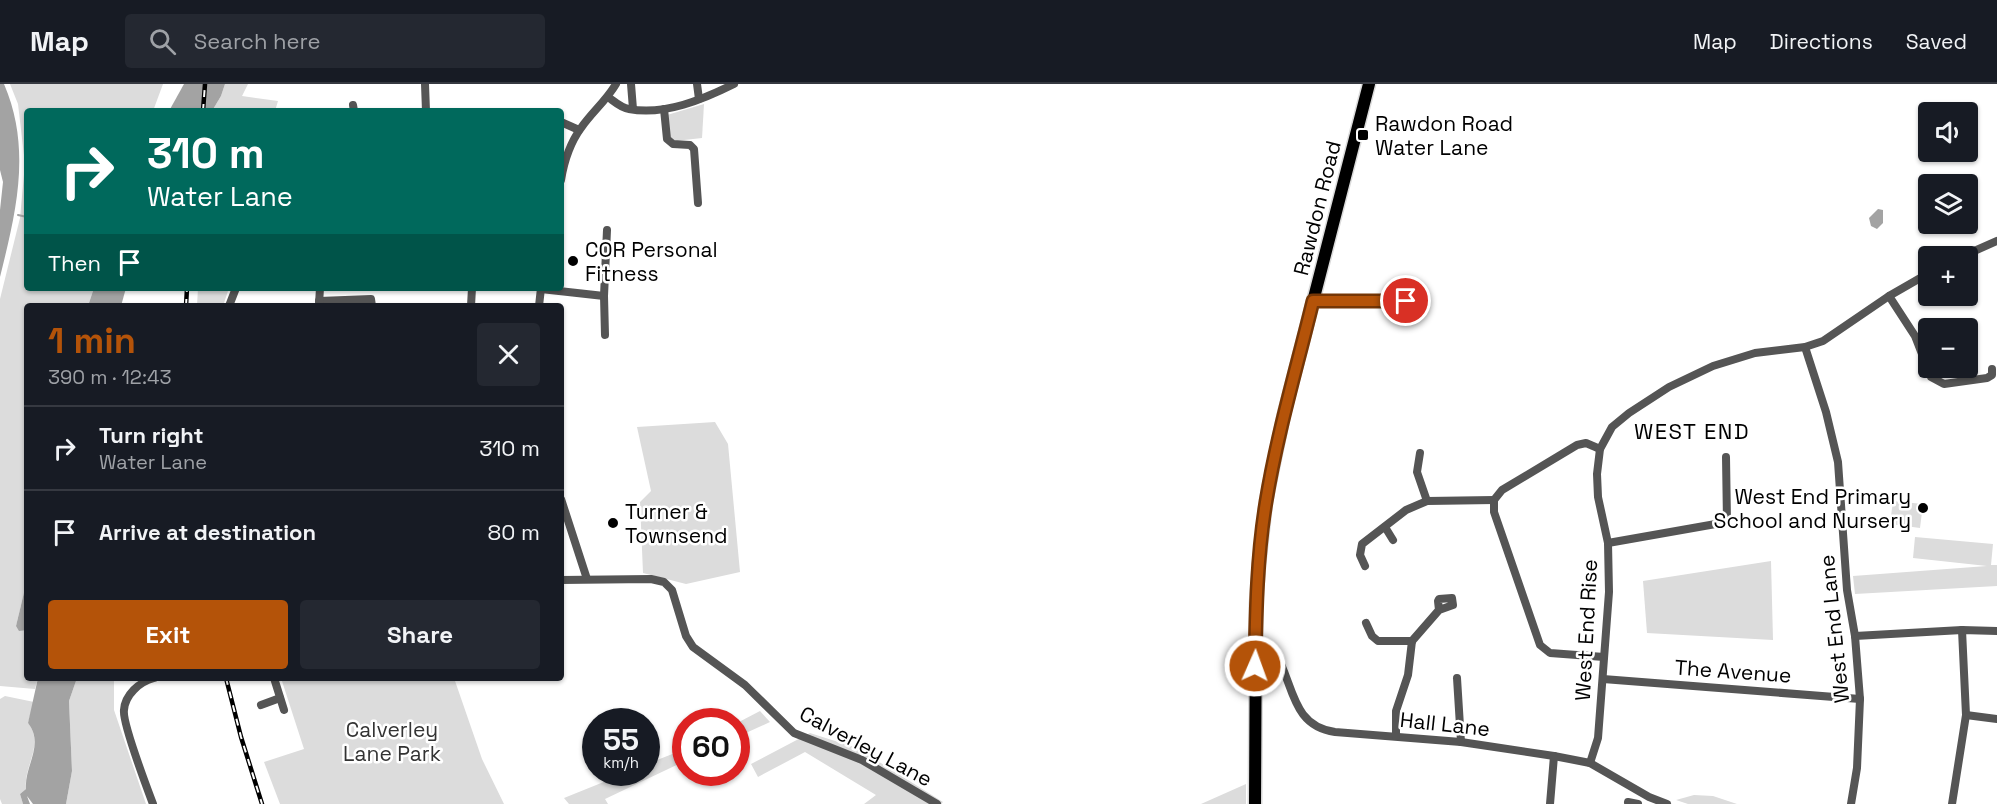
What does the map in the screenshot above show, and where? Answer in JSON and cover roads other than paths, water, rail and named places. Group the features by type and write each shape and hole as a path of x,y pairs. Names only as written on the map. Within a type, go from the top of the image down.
{"main road":[{"name":"Rawdon Road","path":"1255,804 1258,564 1266,501 1284,414 1369,84"}],"street":[{"path":"425,84 426,108"},
{"path":"564,164 579,130 609,97 616,84"},
{"path":"630,84 633,109"},
{"path":"697,84 699,99"},
{"path":"609,97 628,109 664,109 711,95 734,84"},
{"path":"664,109 667,139 673,144 690,145 694,149 698,204"},
{"path":"564,123 579,130"},
{"path":"605,335 607,230"},
{"path":"1978,249 1997,241"},
{"path":"1805,347 1823,341 1889,296 1918,279"},
{"path":"559,291 604,296"},
{"path":"1889,296 1915,336 1931,377 1944,384 1987,378 1992,375 1992,369"},
{"path":"329,303 371,299 372,303"},
{"path":"1313,301 1422,300"},
{"name":"West End Rise","path":"1590,763 1598,738 1609,592 1608,543 1598,497 1597,474 1600,448 1612,427 1670,387 1713,366 1755,353 1805,347"},
{"name":"West End Lane","path":"1805,347 1826,412 1838,462 1847,590 1855,636 1860,699 1857,768 1851,804"},
{"path":"1600,448 1586,443 1577,445 1502,490 1494,500 1494,512 1540,645 1550,653 1604,657"},
{"path":"1420,453 1417,472 1427,501"},
{"path":"1608,543 1727,522 1726,457"},
{"path":"1365,566 1360,555 1360,546 1406,510 1427,501 1494,500"},
{"path":"564,508 587,579"},
{"path":"1385,527 1393,540"},
{"name":"Calverley Lane","path":"564,580 651,579 664,582 672,590 686,636 693,647 745,685 794,733 862,760 937,804"},
{"path":"1396,736 1396,711 1408,675 1412,641 1439,610"},
{"path":"1366,623 1375,640 1412,641"},
{"path":"1855,636 1962,630 1997,631"},
{"path":"1952,804 1966,715 1962,630"},
{"name":"Hall Lane","path":"1256,646 1275,652 1302,713 1314,726 1335,732 1461,742 1590,763 1649,798 1667,804"},
{"path":"1457,678 1461,742"},
{"name":"The Avenue","path":"1603,679 1860,699"},
{"path":"146,681 127,696 123,712 153,804"},
{"path":"275,681 284,710"},
{"path":"261,705 280,698"},
{"path":"1966,715 1997,719"},
{"path":"1550,804 1554,756"},
{"path":"1628,802 1638,804"}],"waterway":[{"path":"18,215 24,216"}],"railway":[{"path":"203,108 205,84"},
{"path":"186,303 187,291"},
{"path":"227,681 262,804"}],"place":[{"name":"Rawdon Road Water Lane","path":"1363,135"},
{"name":"COR Personal Fitness","path":"573,261"},
{"name":"West End Primary School and Nursery","path":"1923,508"},
{"name":"Turner & Townsend","path":"613,523"}],"district":[{"name":"WEST END","path":"1692,431"}],"park label":[{"name":"Calverley Lane Park","path":"392,741"}]}
